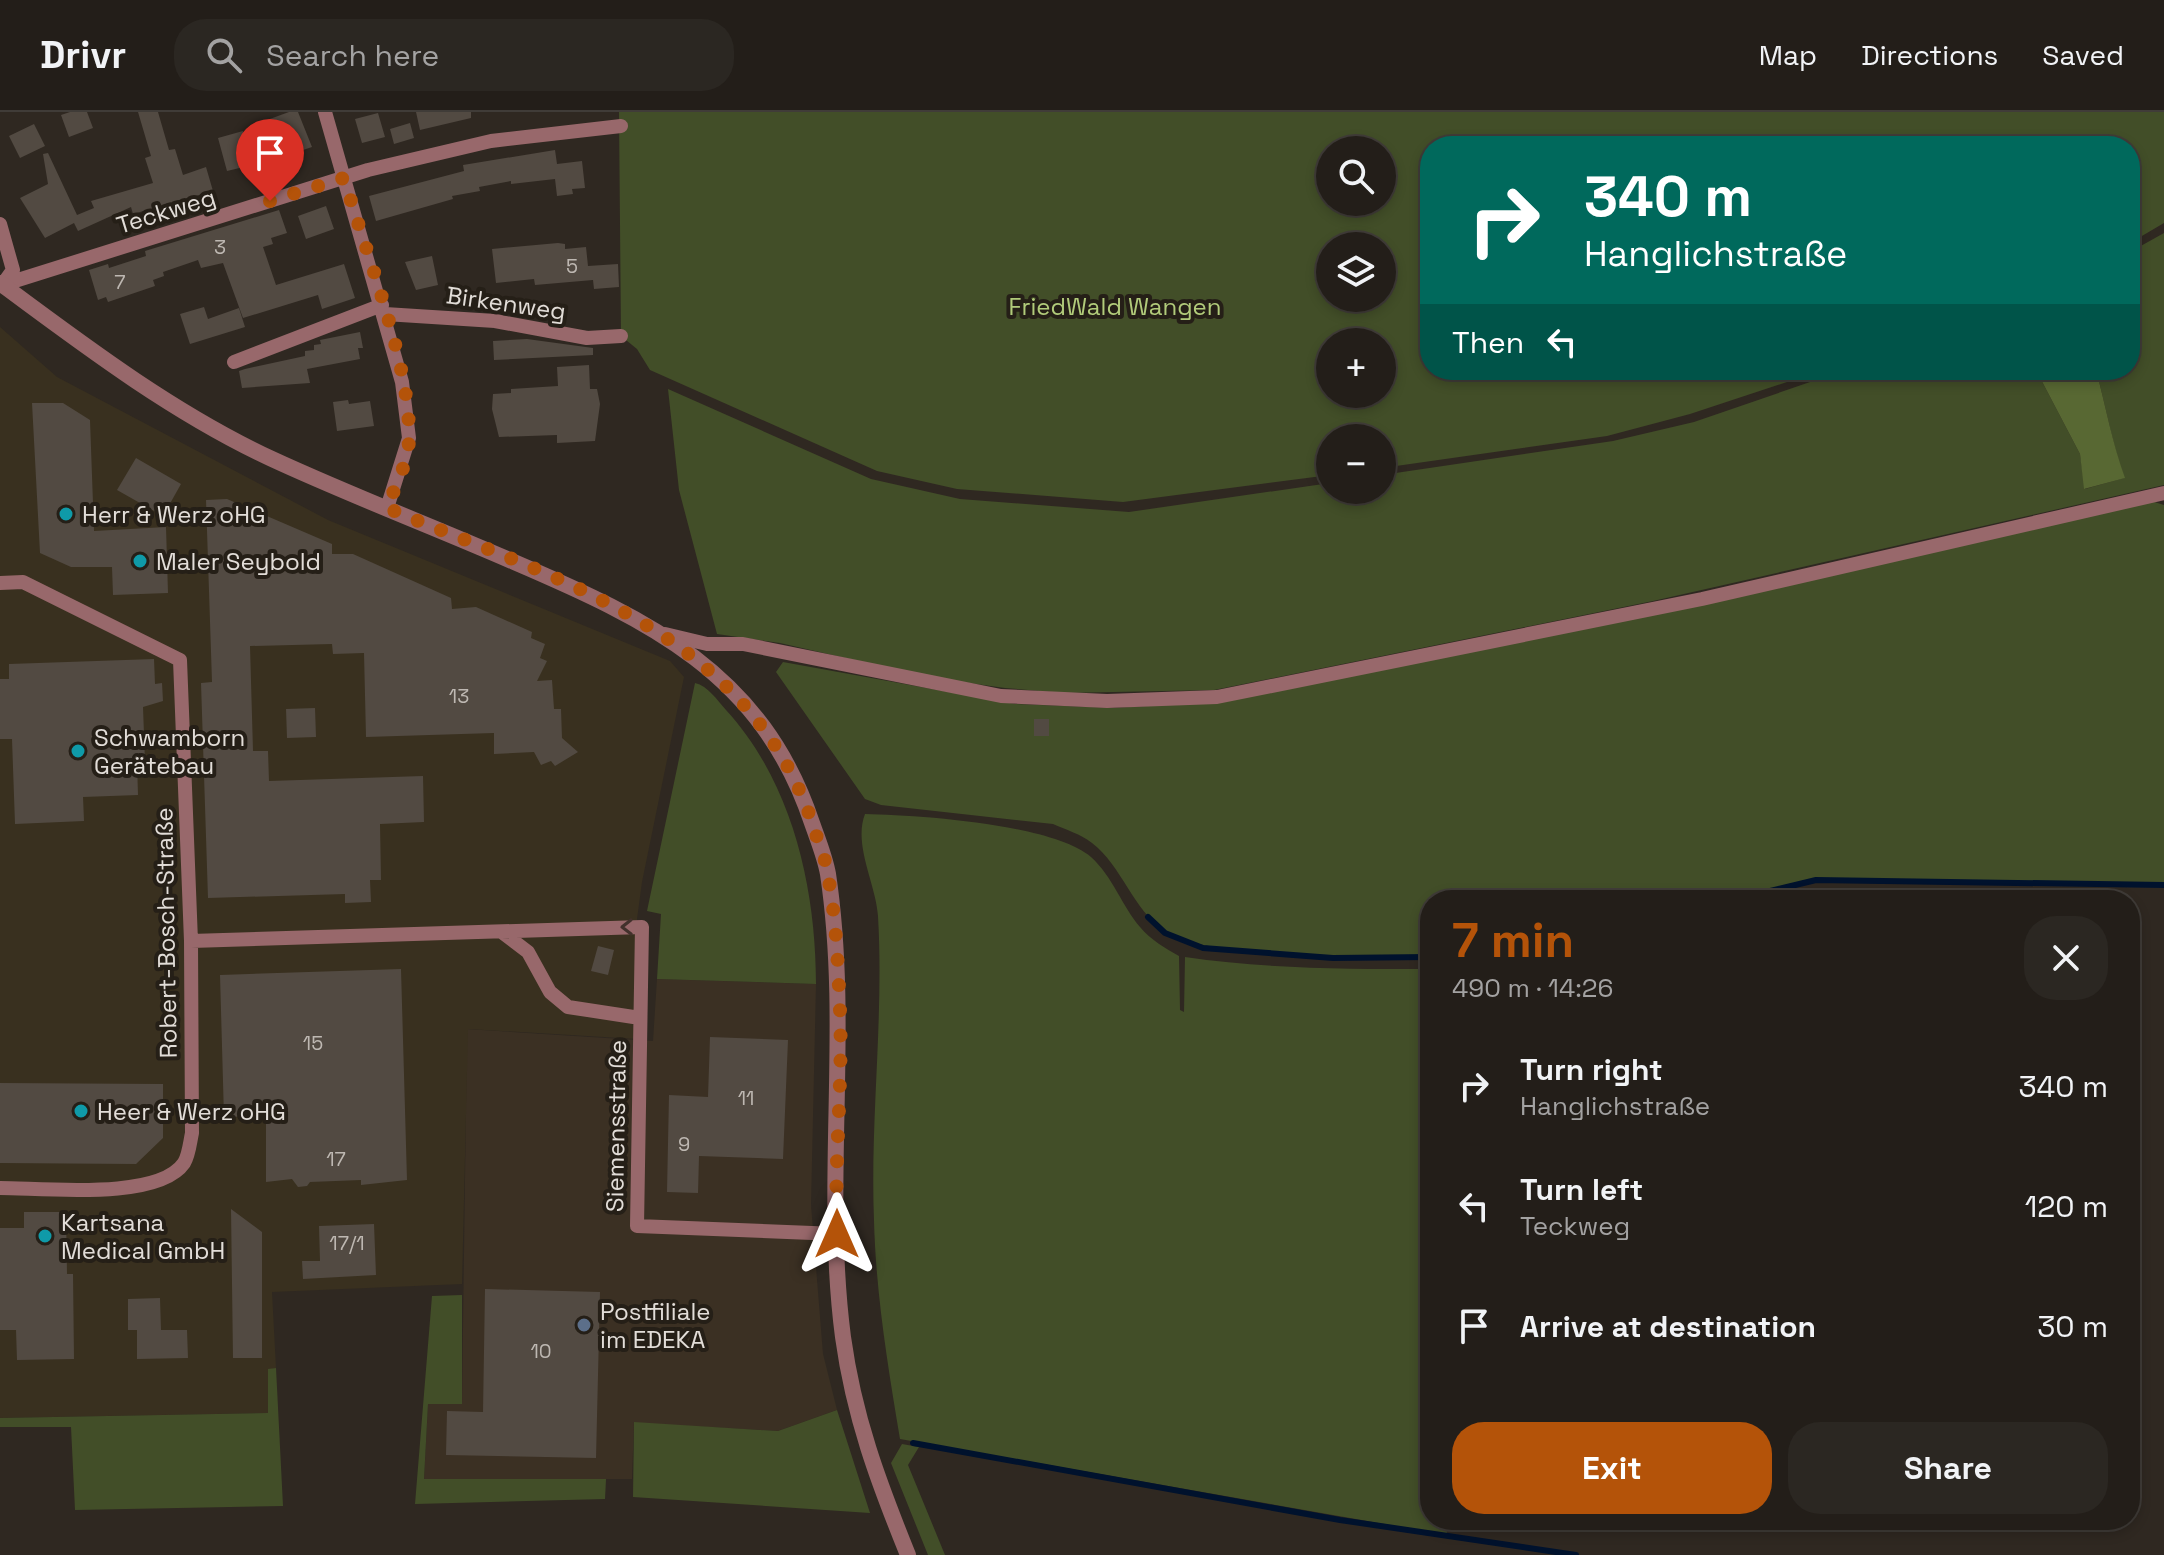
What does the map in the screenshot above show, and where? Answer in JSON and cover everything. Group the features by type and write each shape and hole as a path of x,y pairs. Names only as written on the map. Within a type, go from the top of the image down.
{"street":[{"path":"325,112 384,309 402,382 409,438 387,508"},
{"name":"Teckweg","path":"1,284 344,178 491,141 621,126"},
{"path":"0,224 13,270 1,284 183,411 269,458 592,595 665,634 740,698 776,744 803,796 827,869 840,1009 837,1234 843,1331 849,1377 868,1457 908,1555"},
{"path":"234,362 384,309"},
{"name":"Birkenweg","path":"384,309 495,321 587,338 621,336"},
{"path":"665,634 707,644 743,644 1001,696 1107,701 1217,697 1702,599 2164,493"},
{"name":"Robert-Bosch-Straße","path":"0,583 23,582 180,660 191,941 192,1133 185,1162 168,1178 139,1187 0,1188"},
{"name":"Siemensstraße","path":"191,941 642,927 637,1226 837,1234"},
{"name":"Siemensstraße","path":"503,933 528,952 550,992 568,1007 640,1018"}],"shaded area":[{"path":"0,327 57,377 328,520 670,661 684,677 637,919 637,1039 468,1029 462,1284 272,1292 276,1368 268,1370 269,1413 0,1418"},
{"path":"657,979 816,984 811,1205 823,1354 837,1410 778,1431 634,1423 632,1479 424,1479 428,1404 462,1403 467,1029 653,1041"}],"green space":[{"name":"FriedWald Wangen","path":"619,112 2164,112 2164,223 2140,237 2140,136 1420,136 1420,380 1793,380 1690,414 1607,436 1396,466 1396,424 1316,424 1316,477 1123,502 957,489 877,471 650,370 637,349 621,336"},
{"path":"2164,233 2164,485 1653,601 1214,690 1064,693 933,678 780,643 717,634 679,490 668,389 871,479 960,499 1129,512 1316,485 1316,504 1396,504 1396,473 1613,441 1694,422 1816,380 2041,380 2080,454 2085,489 2124,478 2098,380 2140,380 2140,246"},
{"path":"2041,380 2098,380 2125,478 2084,489 2080,454"},
{"path":"2148,500 2164,505 2164,884 1819,878 1766,890 1420,890 1420,955 1293,955 1217,948 1187,941 1165,931 1144,912 1102,853 1068,830 1053,824 881,805 865,799 776,672 783,662 1015,704 1114,708 1213,702"},
{"path":"695,683 712,694 749,739 784,804 805,875 815,948 816,984 657,979 661,914 647,911"},
{"path":"865,814 950,819 1016,829 1072,846 1091,857 1105,873 1140,927 1153,940 1179,956 1180,1010 1184,1012 1185,957 1276,966 1420,969 1420,1530 1447,1530 1447,1535 900,1439 883,1331 875,1249 873,1183 878,916 863,851"},
{"path":"462,1295 462,1404 428,1404 424,1479 606,1479 605,1499 415,1504 432,1296"},
{"path":"276,1368 283,1506 75,1510 71,1427 0,1427 0,1418 268,1413 268,1369"},
{"path":"837,1410 870,1513 633,1497 634,1422 778,1431"},
{"path":"902,1444 919,1447 908,1465 945,1555 928,1555 891,1463"}],"building":[{"path":"87,112 93,128 69,137 61,115"},
{"path":"138,112 158,112 169,150 175,149 183,175 206,167 213,191 133,214 131,207 78,231 74,223 45,238 20,198 48,184 43,154 48,153 77,215 94,208 91,201 153,183 145,158 151,156"},
{"path":"298,112 312,147 279,158 267,120"},
{"path":"416,112 471,112 471,118 420,130"},
{"path":"378,113 385,137 362,143 355,119"},
{"path":"410,123 414,138 394,144 390,129"},
{"path":"34,124 45,146 20,158 9,136"},
{"path":"243,131 252,165 227,171 218,138"},
{"path":"555,150 557,164 582,161 585,188 572,189 573,194 557,196 555,179 511,184 511,181 479,187 480,191 452,196 453,199 376,221 369,196 464,171 463,165"},
{"path":"326,206 334,229 306,239 298,216"},
{"path":"279,210 287,233 271,238 273,244 263,247 276,285 344,264 355,298 322,309 318,295 243,318 223,263 201,268 198,260 163,272 164,276 153,280 155,286 108,302 106,297 98,300 89,270 108,264 109,268 146,256 145,251"},
{"path":"565,244 565,249 586,247 588,266 618,264 619,287 594,289 593,280 535,285 534,279 496,283 492,249"},
{"path":"432,256 438,285 416,290 405,262"},
{"path":"204,307 208,319 239,308 245,327 190,344 180,314"},
{"path":"360,332 363,348 358,348 360,359 307,369 310,383 242,388 239,371 305,356 305,351 314,350 314,345 321,344 320,340"},
{"path":"527,339 593,348 593,355 494,360 493,341"},
{"path":"589,365 590,389 597,389 600,404 595,441 557,443 557,435 499,437 492,409 493,394 511,393 511,389 558,386 557,367"},
{"path":"348,400 349,404 370,401 374,426 337,431 333,402"},
{"path":"32,403 63,403 90,420 94,531 166,527 168,593 113,595 112,567 71,567 40,553"},
{"path":"136,458 181,484 163,516 117,490"},
{"path":"227,499 332,544 332,554 353,554 451,598 452,609 476,607 532,632 531,638 545,644 540,658 547,661 537,681 552,680 554,709 561,709 562,738 578,752 555,766 551,761 541,765 534,752 494,754 494,733 366,737 364,653 333,654 332,644 250,646 253,751 268,751 269,781 423,776 424,822 380,824 381,880 370,880 371,902 345,903 345,894 208,898 201,683 212,682 206,500"},
{"name":"Schwamborn Gerätebau","path":"154,659 155,684 162,683 163,701 143,707 145,762 137,762 138,795 83,797 84,821 15,824 12,739 0,739 0,679 9,679 9,664"},
{"path":"315,708 316,737 287,738 286,709"},
{"path":"1034,719 1049,719 1049,736 1034,736"},
{"path":"598,946 614,950 608,975 591,971"},
{"path":"401,969 407,1180 361,1185 361,1180 310,1182 307,1186 298,1187 292,1179 266,1182 266,1116 224,1117 220,975"},
{"path":"710,1037 788,1040 783,1159 699,1156 698,1193 667,1192 669,1095 708,1097"},
{"name":"Heer & Werz oHG","path":"0,1083 163,1084 163,1138 136,1164 0,1163"},
{"path":"231,1209 262,1232 262,1358 233,1358"},
{"path":"24,1212 66,1212 67,1274 73,1274 74,1359 17,1360 16,1330 0,1330 0,1228 24,1228"},
{"path":"374,1224 376,1275 303,1279 302,1261 320,1261 319,1226"},
{"path":"485,1289 600,1292 596,1458 446,1455 447,1411 483,1412"},
{"path":"160,1298 161,1330 187,1330 188,1358 137,1359 137,1330 128,1330 128,1299"}],"waterway":[{"path":"1774,890 1816,880 2164,885"},
{"path":"1148,917 1165,933 1203,948 1333,958 1420,957"},
{"path":"913,1443 1340,1520 1576,1555"}],"place":[{"name":"Herr & Werz oHG","path":"66,514"},
{"name":"Maler Seybold","path":"140,561"},
{"name":"Schwamborn Gerätebau","path":"78,751"},
{"name":"Heer & Werz oHG","path":"81,1111"},
{"name":"Kartsana Medical GmbH","path":"45,1236"},
{"name":"Postfiliale im EDEKA","path":"584,1325"}],"route":[{"path":"270,201 344,178 385,314 405,400 409,438 406,456 387,508 592,595 665,634 740,698 776,744 803,796 827,869 840,1009 837,1234"}]}
